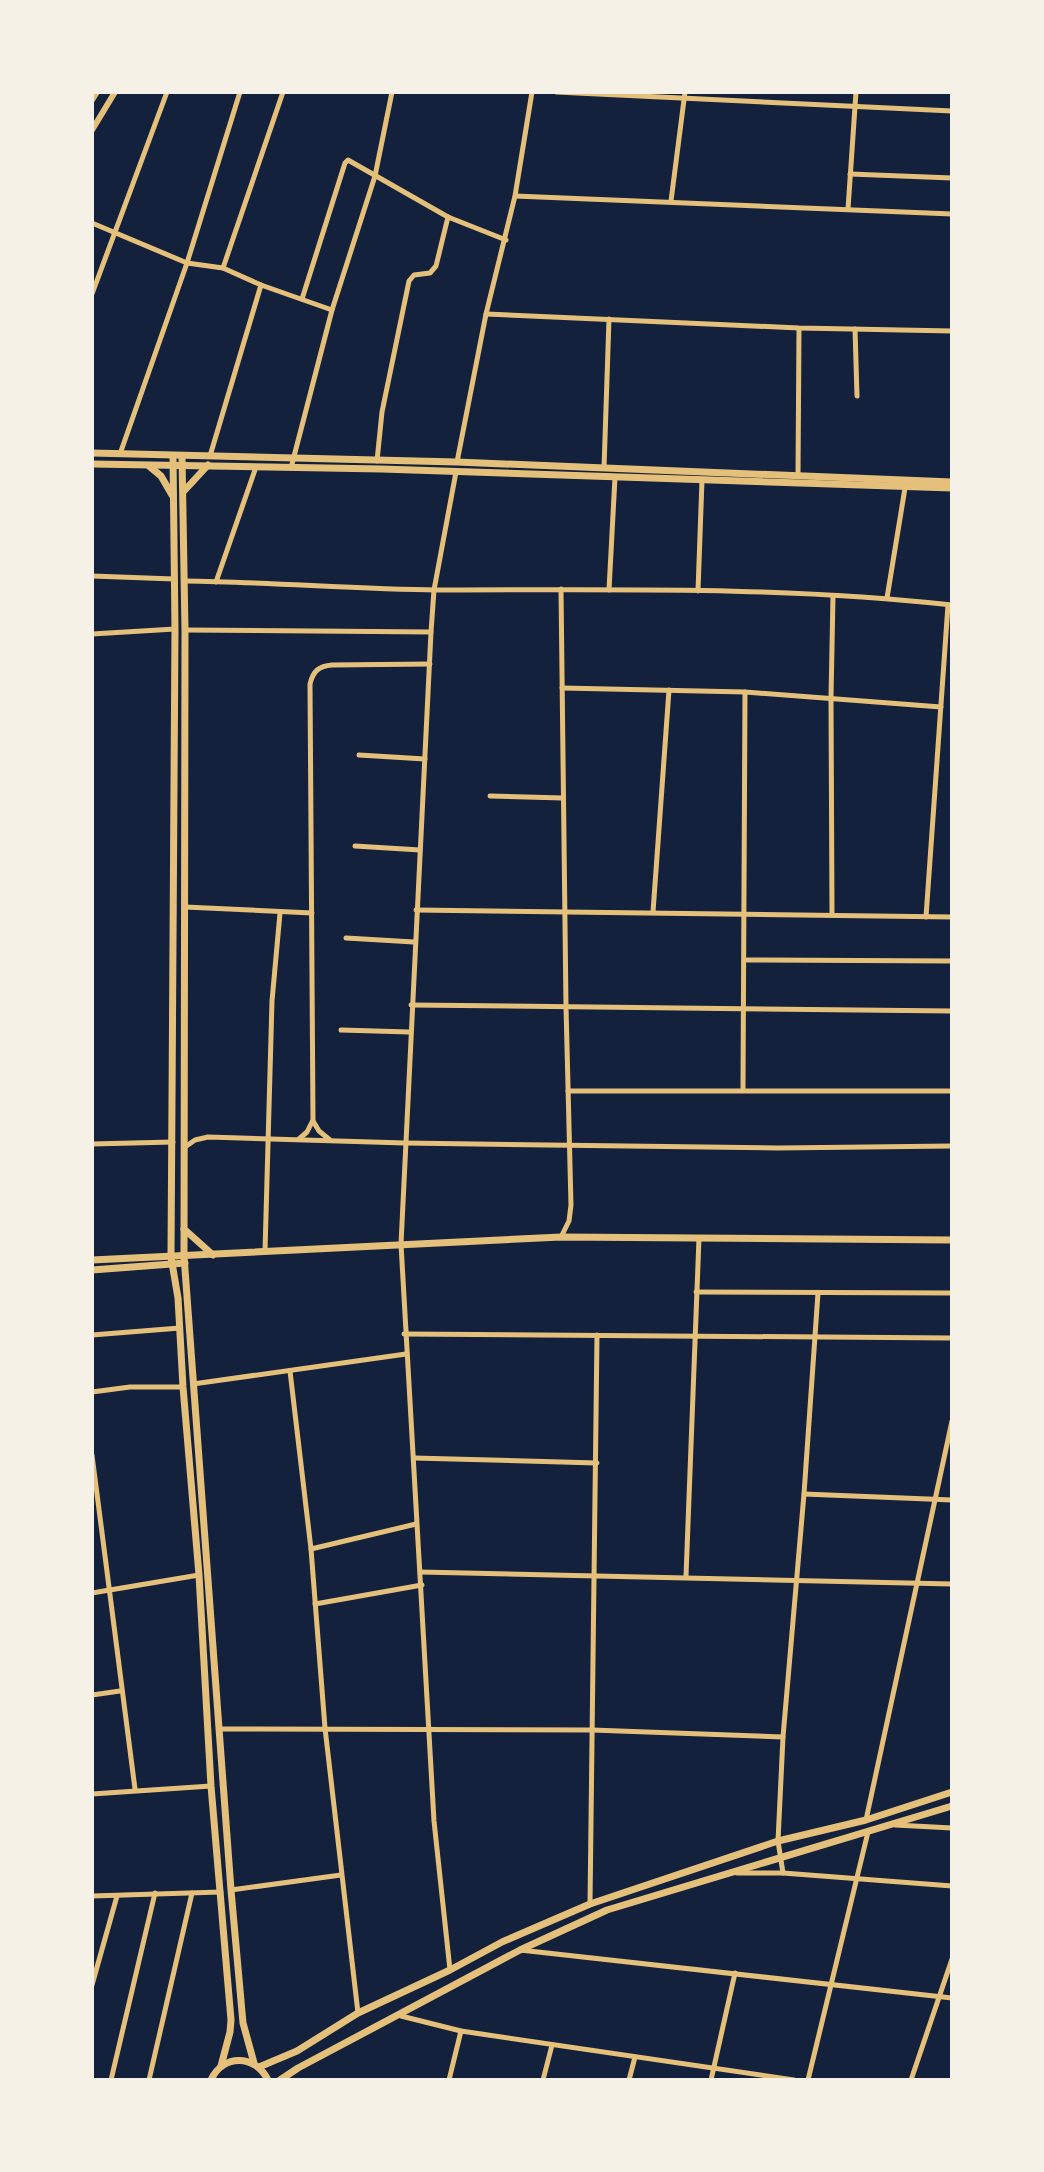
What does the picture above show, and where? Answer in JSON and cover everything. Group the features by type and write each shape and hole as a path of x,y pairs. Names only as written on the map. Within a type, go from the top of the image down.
{"main road":[{"path":"92,453 182,456 256,467 952,488"},
{"path":"173,456 175,629 171,1261 178,1298 211,1786 231,2020 221,2066 211,2080"},
{"path":"182,456 185,581 184,1260 243,2023 256,2065 268,2080"},
{"path":"92,464 182,467 209,460 291,459 457,462 952,482"},
{"path":"184,491 209,460"},
{"path":"149,466 161,476 172,495"},
{"path":"184,1229 213,1255"},
{"path":"92,1270 213,1255 561,1237 952,1240"},
{"path":"92,1260 171,1261"},
{"path":"221,2066 236,2060 256,2065 297,2051 358,2013 502,1942 590,1904 778,1841 866,1820 952,1792"},
{"path":"280,2080 520,1950 616,1907 952,1806"}],"street":[{"path":"92,100 97,92"},
{"path":"92,130 115,92"},
{"path":"92,294 167,92"},
{"path":"120,454 187,263 240,92"},
{"path":"223,268 283,92"},
{"path":"291,468 332,310 375,176 392,92"},
{"path":"457,462 486,314 515,196 532,92"},
{"path":"556,92 685,95 952,111"},
{"path":"848,209 856,92"},
{"path":"671,201 685,95"},
{"path":"302,299 345,163 354,161 448,217 506,240"},
{"path":"850,174 952,178"},
{"path":"515,196 952,214"},
{"path":"377,461 382,412 407,287 414,275 430,273 436,266 448,217"},
{"path":"92,223 187,263 223,268 332,310"},
{"path":"209,460 261,285"},
{"path":"486,314 799,328 952,331"},
{"path":"604,468 609,319"},
{"path":"798,476 799,328"},
{"path":"855,329 857,396"},
{"path":"216,582 256,467"},
{"path":"450,1970 434,1821 401,1244 431,632 434,590 456,471"},
{"path":"609,590 615,477"},
{"path":"698,591 702,480"},
{"path":"887,598 905,488"},
{"path":"92,576 174,579"},
{"path":"185,581 434,590 769,591 950,605 926,917"},
{"path":"561,589 571,1213 561,1237"},
{"path":"832,915 833,596"},
{"path":"92,634 175,629"},
{"path":"185,630 431,632"},
{"path":"297,1140 307,1132 313,1120 312,675 319,668 332,665 430,664"},
{"path":"562,688 745,692 941,707"},
{"path":"653,913 669,690"},
{"path":"743,1089 745,692"},
{"path":"359,755 425,759"},
{"path":"490,796 563,798"},
{"path":"355,846 420,850"},
{"path":"183,907 312,913"},
{"path":"416,910 952,917"},
{"path":"265,1252 272,1001 280,913"},
{"path":"346,938 414,942"},
{"path":"745,960 952,961"},
{"path":"411,1005 952,1011"},
{"path":"341,1030 409,1032"},
{"path":"568,1091 952,1091"},
{"path":"313,1120 319,1131 336,1142"},
{"path":"185,1147 195,1140 208,1137 336,1142 778,1148 952,1146"},
{"path":"92,1144 173,1142"},
{"path":"686,1576 699,1237"},
{"path":"696,1292 952,1293"},
{"path":"783,1873 778,1841 783,1737 818,1293"},
{"path":"92,1335 180,1328"},
{"path":"404,1334 952,1338"},
{"path":"590,1904 597,1335"},
{"path":"193,1384 406,1354"},
{"path":"290,1371 311,1549 325,1728 358,2013"},
{"path":"92,1392 130,1387 183,1387"},
{"path":"866,1820 952,1421"},
{"path":"92,1455 135,1789"},
{"path":"414,1458 597,1463"},
{"path":"804,1494 952,1500"},
{"path":"311,1549 416,1524"},
{"path":"420,1572 952,1584"},
{"path":"92,1593 199,1575"},
{"path":"315,1604 422,1585"},
{"path":"92,1695 120,1691"},
{"path":"219,1729 592,1730 783,1737"},
{"path":"92,1794 211,1786"},
{"path":"894,1825 952,1828"},
{"path":"808,2080 868,1831"},
{"path":"728,1873 783,1873 952,1886"},
{"path":"231,1890 341,1875"},
{"path":"92,1896 221,1892"},
{"path":"111,2080 155,1893"},
{"path":"149,2080 192,1893"},
{"path":"92,1985 117,1896"},
{"path":"520,1950 952,1998"},
{"path":"911,2080 952,1959"},
{"path":"711,2080 735,1973"},
{"path":"401,2016 461,2031 794,2080"},
{"path":"449,2080 461,2031"},
{"path":"543,2080 552,2045"},
{"path":"629,2080 635,2057"}]}
